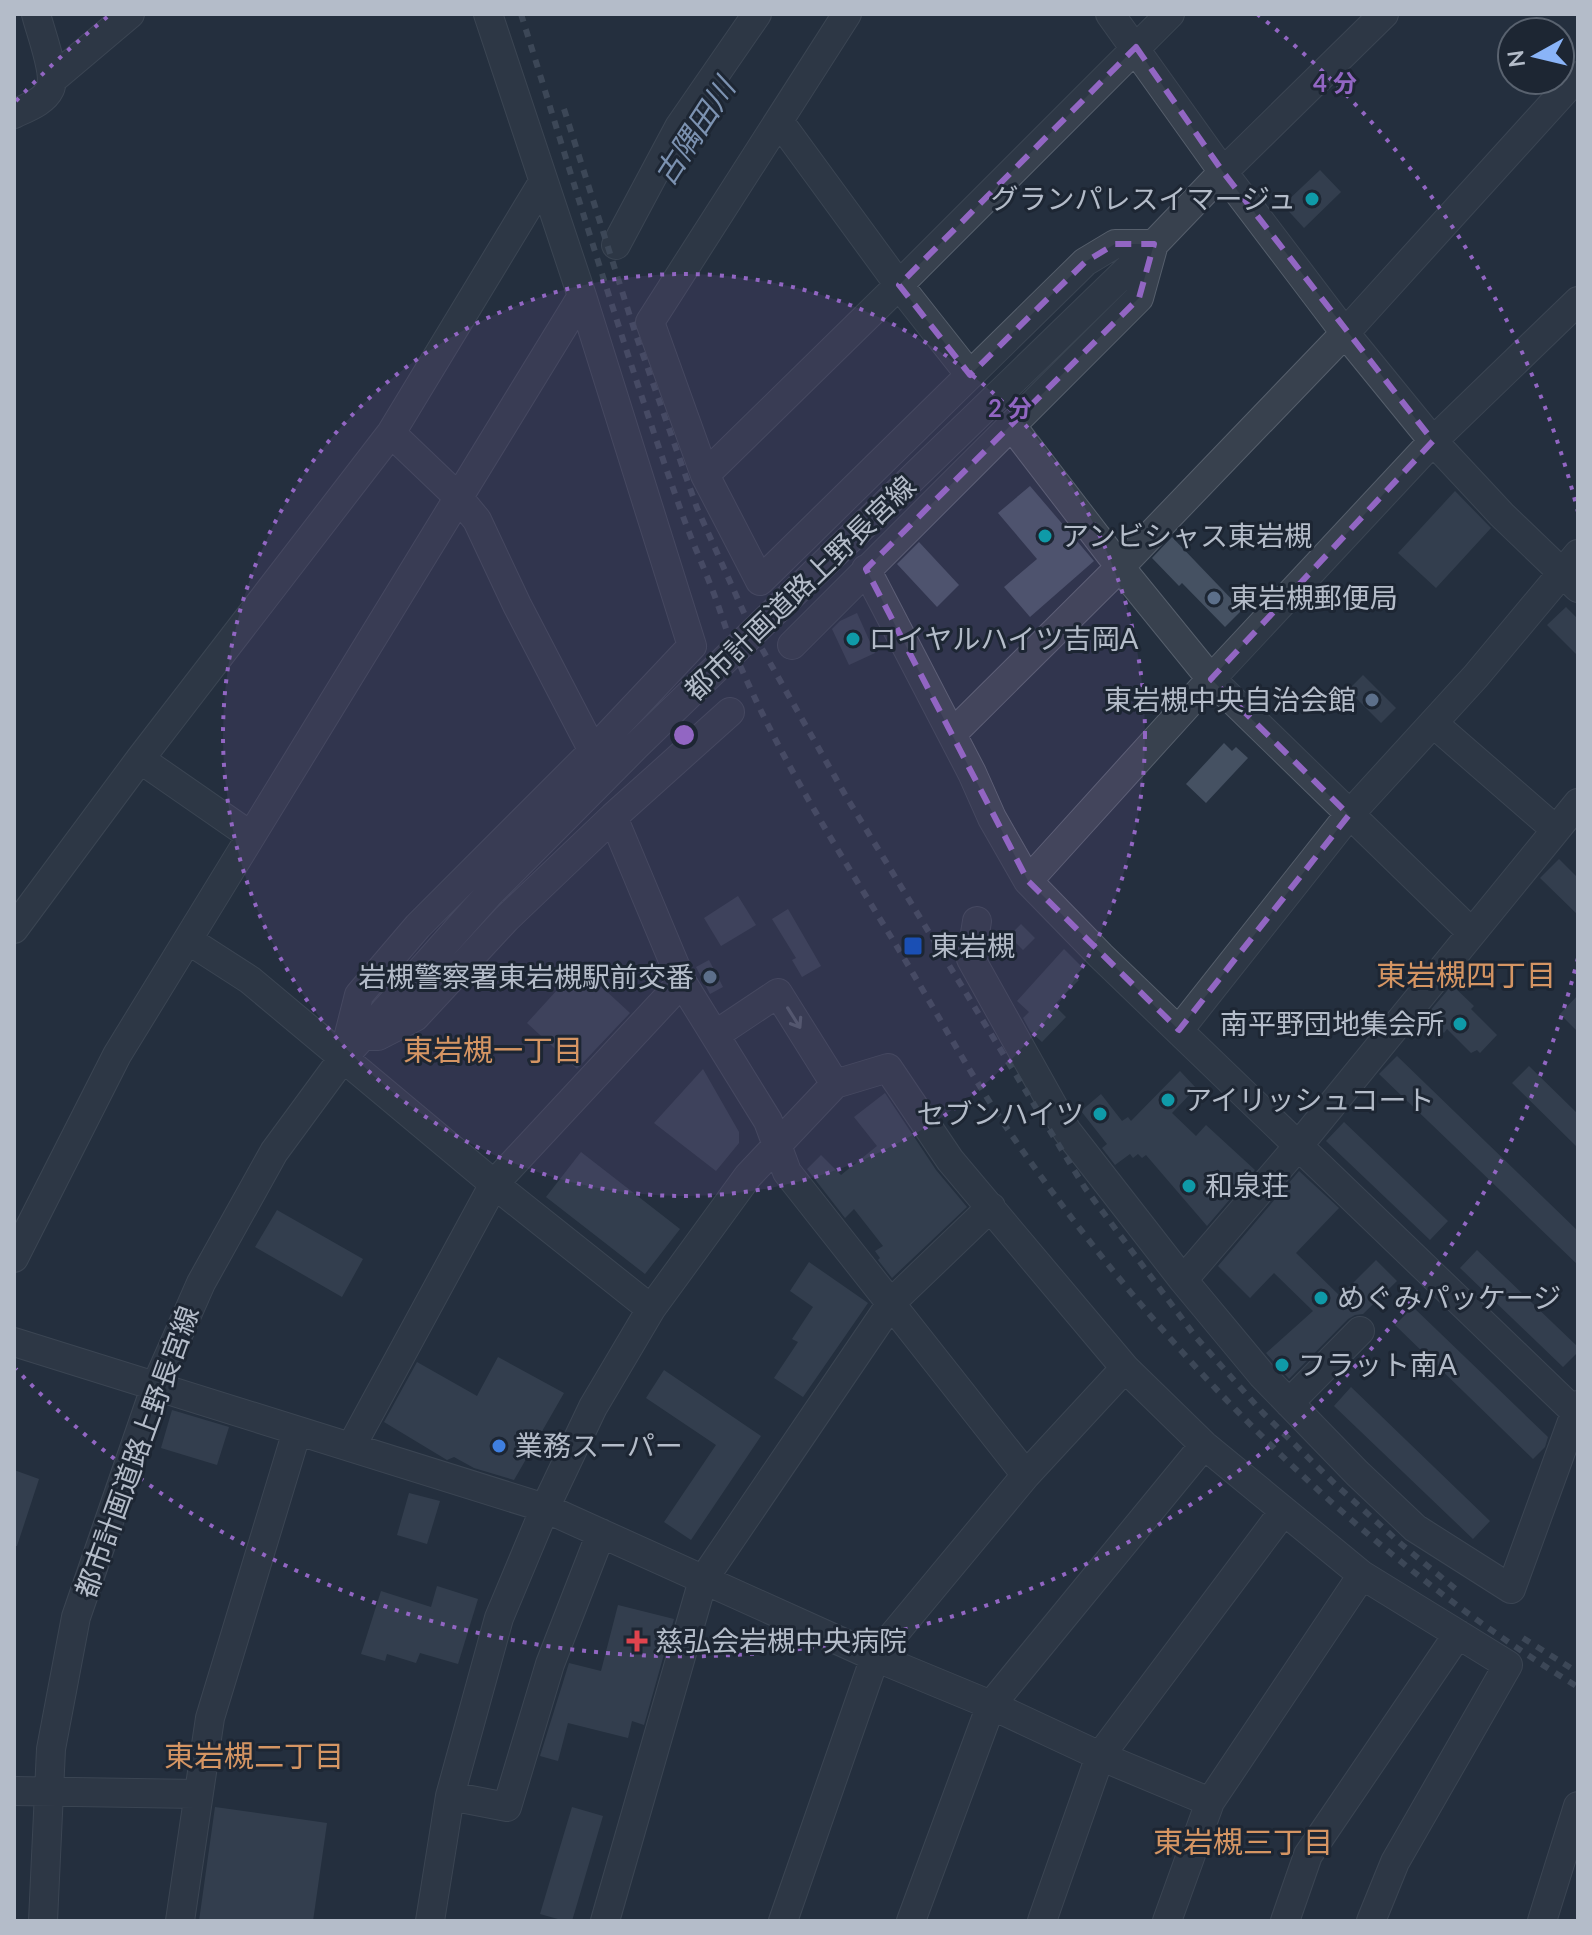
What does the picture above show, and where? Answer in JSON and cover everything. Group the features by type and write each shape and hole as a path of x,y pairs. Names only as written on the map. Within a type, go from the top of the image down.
{"street":[{"path":"36,14 53,79"},
{"path":"14,114 40,101 53,79 130,14"},
{"path":"343,1058 359,995 418,926 593,751 692,646 582,296 488,14"},
{"path":"616,245 679,127 757,14"},
{"path":"792,645 1139,298 1154,244 1115,244 1085,262 760,581 705,475 650,322 847,14"},
{"path":"1110,14 1223,172 1345,333 1433,441 1502,515 1573,572 1349,815 1179,1030"},
{"path":"705,475 1170,14"},
{"name":"都市計画道路上野長宮線","path":"43,1921 51,1749 76,1617 156,1385 201,1283 274,1152 343,1058 489,894 604,778 1154,244 1384,14"},
{"path":"952,734 1120,567 1345,333 1578,76"},
{"path":"779,121 899,285 970,375"},
{"path":"14,929 140,759 391,433 543,182"},
{"path":"14,1258 117,1055 582,296"},
{"path":"1028,881 1433,441 1578,301"},
{"path":"1011,425 1211,679 1471,932"},
{"path":"391,433 458,497 477,520 593,751"},
{"path":"866,569 992,818 1028,881 1101,956 1577,1409 1570,1456 1511,1589 1415,1528 1262,1375 1183,1280 1067,1131 971,959 977,921"},
{"path":"363,1036 378,1036 415,1017 506,919 730,712"},
{"path":"1433,723 1556,830"},
{"path":"140,759 251,836"},
{"path":"1183,1280 1299,1145 1578,803"},
{"path":"613,817 682,982 768,1121 787,1172 1026,1475"},
{"path":"188,940 250,980 494,1184 651,1309"},
{"path":"351,1447 494,1184 682,982"},
{"path":"715,1035 778,993 835,1084"},
{"path":"430,1921 450,1796 499,1618 545,1508 593,1407 651,1309 748,1176 835,1084 888,1068 950,1160 1125,1368 1204,1445 1362,1575 1508,1665 1395,1862 1371,1921"},
{"path":"605,1921 703,1580 892,1302 991,1207"},
{"path":"1289,1403 1360,1331"},
{"path":"14,1342 545,1508 875,1657 1210,1802"},
{"path":"783,1921 875,1657 1026,1475 1125,1368"},
{"path":"180,1921 210,1718 297,1431"},
{"path":"911,1921 991,1705 1204,1445"},
{"path":"1042,1921 1100,1756 1283,1512"},
{"path":"450,1796 507,1807 550,1664 601,1533"},
{"path":"1167,1921 1210,1802 1362,1575"},
{"path":"1285,1921 1308,1855 1458,1634"},
{"path":"14,1791 197,1794"},
{"path":"1542,1921 1578,1806"}],"highlighted area":[{"path":"1136,47 1223,172 1433,441 1211,679 1349,815 1179,1030 1028,881 866,569 1139,298 1154,244 1115,244 1085,262 970,375 899,285"}],"building":[{"name":"グランパレスイマージュ","path":"1320,170 1341,192 1304,228 1283,205"},
{"name":"アンビシャス東岩槻","path":"1030,486 1094,561 1030,617 1004,587 1037,559 998,513"},
{"path":"1455,491 1491,528 1436,588 1398,553"},
{"path":"1172,537 1242,610 1225,627 1182,583 1179,586 1152,558"},
{"path":"919,542 959,585 937,607 897,564"},
{"path":"1566,607 1578,619 1578,656 1547,625"},
{"name":"ロイヤルハイツ吉岡A","path":"857,613 875,653 849,665 832,629 840,621"},
{"path":"1363,675 1396,708 1381,723 1348,690"},
{"path":"1224,743 1232,751 1236,747 1248,758 1206,803 1186,784"},
{"path":"1559,859 1578,878 1578,915 1540,878"},
{"path":"738,896 756,925 721,946 704,918"},
{"path":"788,909 821,966 802,977 792,960 796,958 772,919"},
{"path":"1021,924 1035,938 1023,950 1009,936"},
{"path":"1064,949 1083,968 1075,976 1079,980 1054,1005 1066,1017 1042,1042 1030,1031 1023,1018 1029,1012 1017,1001"},
{"path":"709,960 723,987 710,994 696,967"},
{"path":"579,966 630,1013 577,1069 527,1023"},
{"name":"南平野団地集会所","path":"1452,985 1497,1035 1480,1053 1477,1050 1471,1053 1447,1029 1444,1033 1429,1018 1432,1015 1429,1012"},
{"path":"1578,995 1578,1032 1560,1014"},
{"path":"1397,1056 1578,1231 1578,1265 1379,1074"},
{"path":"1529,1066 1578,1114 1578,1148 1512,1083"},
{"path":"703,1069 739,1132 739,1143 716,1171 654,1123"},
{"path":"1180,1071 1196,1088 1172,1113 1196,1136 1206,1125 1255,1170 1207,1226 1146,1155 1142,1158 1138,1154 1133,1158 1130,1154 1115,1165 1102,1148 1107,1144 1081,1111 1101,1094 1122,1121 1128,1117 1131,1121"},
{"path":"885,1093 936,1170 967,1207 892,1278 875,1251 883,1246 854,1209 845,1218 807,1169 821,1155 841,1175 877,1146 854,1117"},
{"path":"1344,1122 1448,1221 1430,1240 1326,1141"},
{"path":"581,1152 680,1229 645,1274 546,1197"},
{"path":"1299,1171 1339,1208 1296,1253 1340,1296 1376,1260 1397,1281 1363,1314 1348,1319 1289,1379 1266,1353 1313,1311 1274,1273 1250,1298 1218,1266"},
{"path":"277,1210 363,1259 342,1297 255,1247"},
{"path":"1477,1250 1578,1347 1578,1352 1563,1367 1460,1268"},
{"path":"809,1262 868,1303 803,1397 774,1378 798,1342 792,1339 813,1307 790,1291"},
{"path":"1413,1307 1548,1437 1545,1447 1533,1459 1395,1325"},
{"path":"498,1357 564,1393 514,1480 474,1468 454,1457 447,1460 384,1422 417,1362 477,1396"},
{"path":"664,1370 761,1436 691,1540 664,1522 716,1445 646,1398"},
{"path":"1351,1387 1490,1521 1473,1539 1334,1406"},
{"path":"172,1410 229,1427 217,1465 161,1448"},
{"path":"14,1470 39,1479 17,1546 14,1546"},
{"path":"409,1493 440,1501 427,1544 397,1535"},
{"path":"437,1586 478,1599 458,1664 420,1653 416,1663 387,1654 385,1661 361,1654 381,1591 431,1607"},
{"path":"618,1605 674,1619 644,1725 632,1721 628,1738 568,1723 558,1761 540,1756 569,1663 601,1671"},
{"path":"215,1807 327,1823 313,1921 199,1921"},
{"path":"572,1807 603,1816 572,1921 565,1921 540,1914"}],"railway":[{"path":"521,14 638,385 734,651 769,727 809,801 982,1090 1071,1217 1132,1294 1267,1441 1416,1574 1495,1633 1578,1687"},
{"path":"564,109 636,335 697,508 753,633 847,798 1085,1188 1195,1336 1263,1413 1335,1484 1458,1591"},
{"path":"1523,1638 1574,1670"}],"place":[{"name":"グランパレスイマージュ","path":"1312,199"},
{"name":"アンビシャス東岩槻","path":"1045,536"},
{"name":"東岩槻郵便局","path":"1214,598"},
{"name":"ロイヤルハイツ吉岡A","path":"853,639"},
{"name":"東岩槻中央自治会館","path":"1372,700"},
{"name":"東岩槻","path":"913,946"},
{"name":"岩槻警察署東岩槻駅前交番","path":"710,977"},
{"name":"南平野団地集会所","path":"1460,1024"},
{"name":"アイリッシュコート","path":"1168,1100"},
{"name":"セブンハイツ","path":"1100,1114"},
{"name":"和泉荘","path":"1189,1186"},
{"name":"めぐみパッケージ","path":"1321,1298"},
{"name":"フラット南A","path":"1282,1365"},
{"name":"業務スーパー","path":"499,1446"},
{"name":"慈弘会岩槻中央病院","path":"637,1641"}],"district":[{"name":"東岩槻四丁目","path":"1466,976"},
{"name":"東岩槻一丁目","path":"493,1051"},
{"name":"東岩槻二丁目","path":"254,1757"},
{"name":"東岩槻三丁目","path":"1243,1843"}],"water label":[{"name":"古隅田川","path":"695,132"}]}
